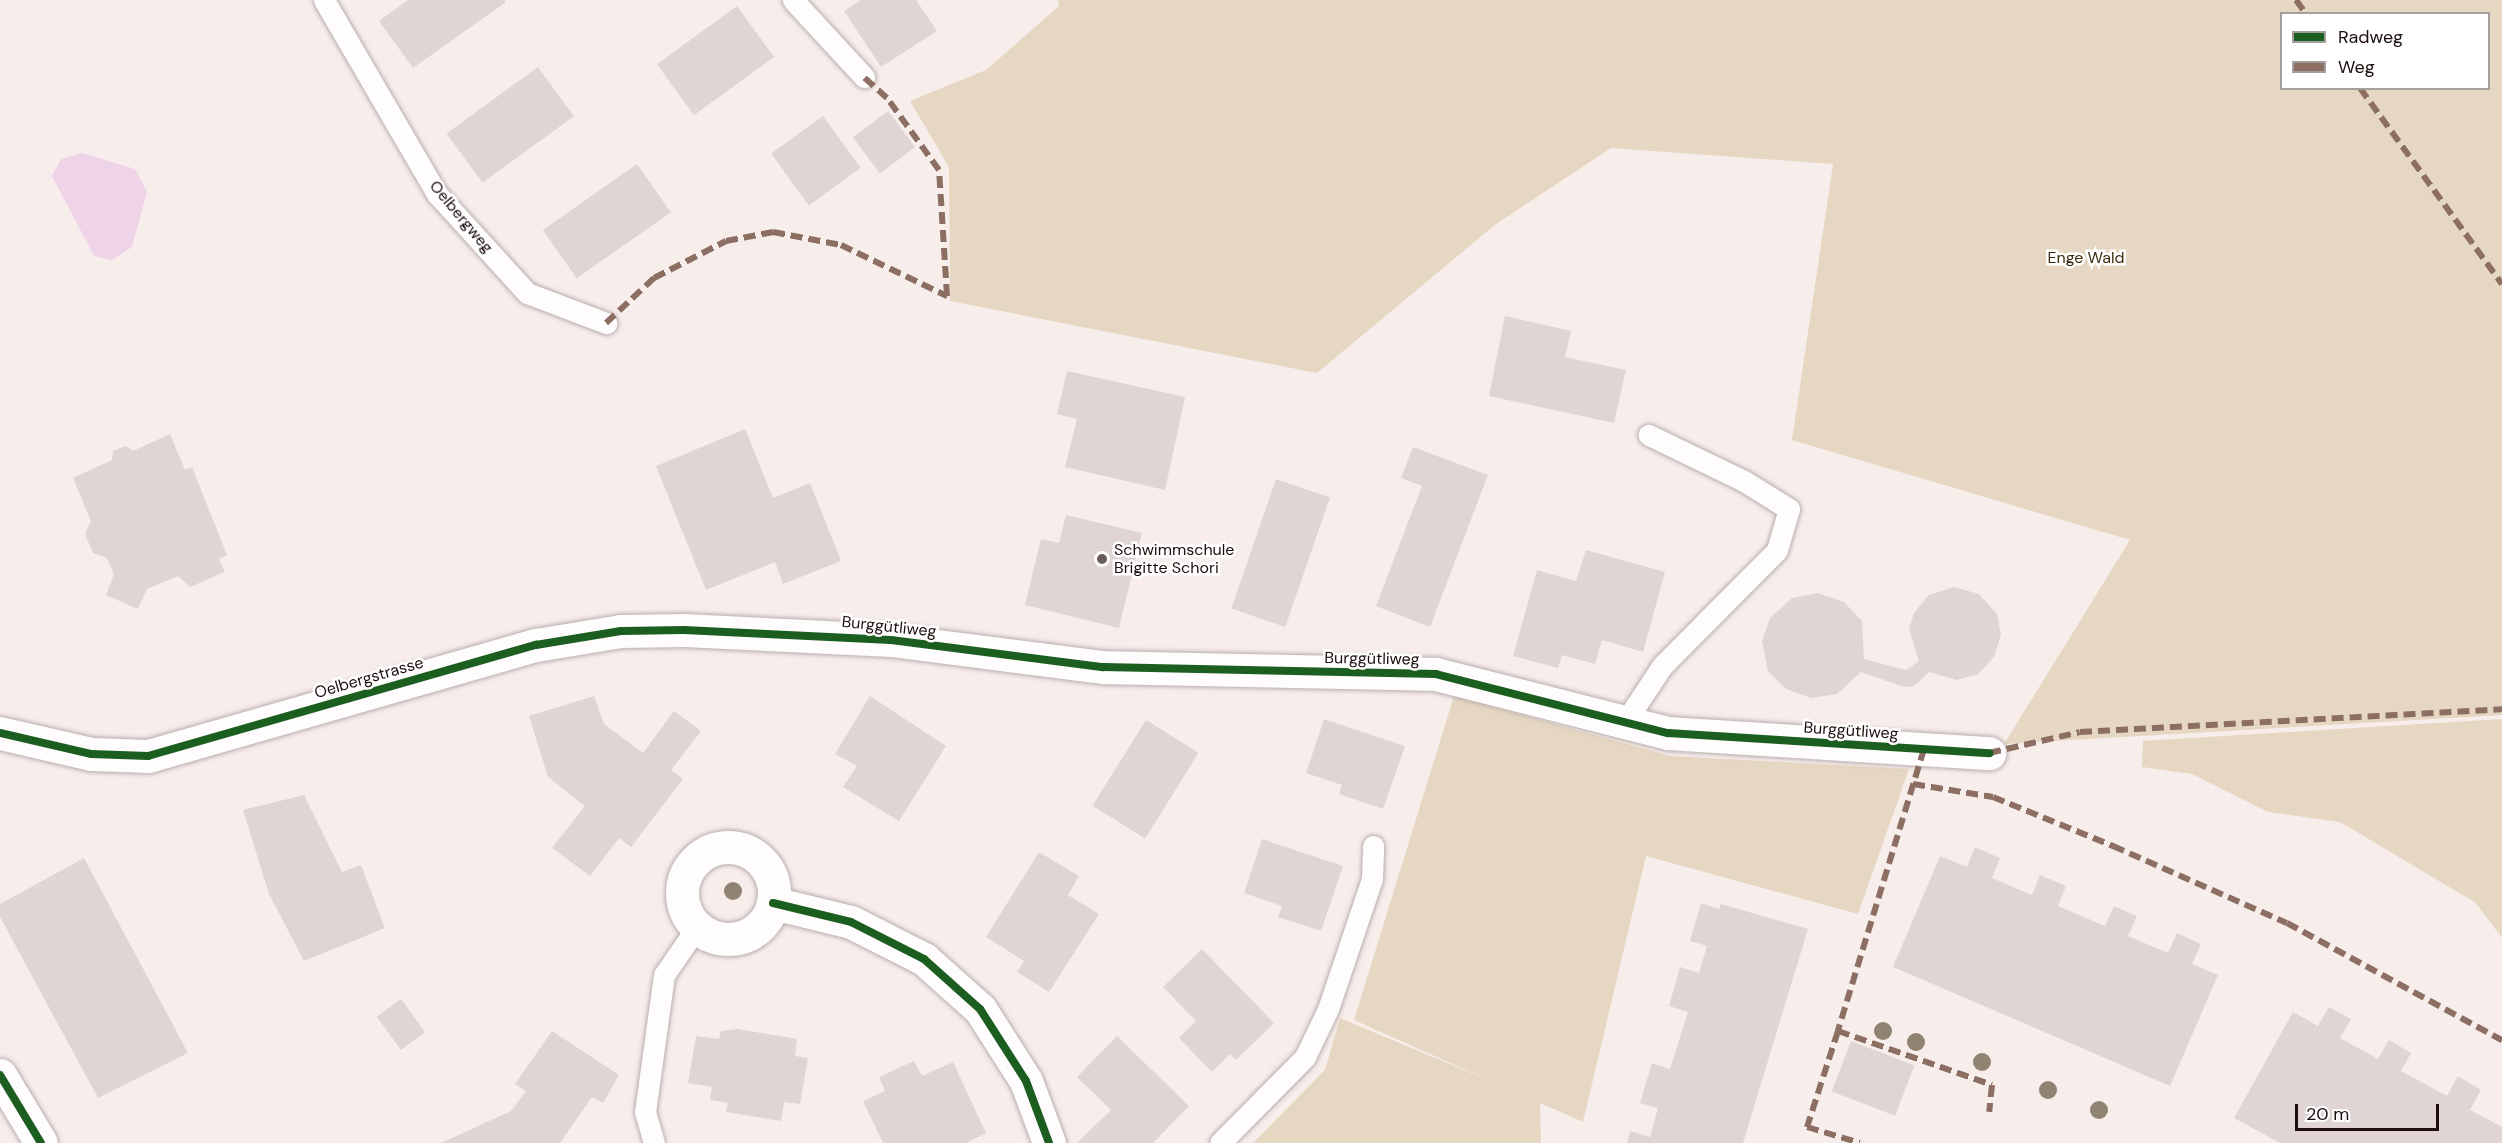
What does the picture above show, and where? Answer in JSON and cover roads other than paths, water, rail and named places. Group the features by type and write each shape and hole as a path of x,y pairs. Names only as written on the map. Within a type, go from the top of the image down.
{"street":[{"name":"Oelbergstrasse","path":"0,733 91,754 148,756 536,645 621,631 749,631"},
{"name":"Burggütliweg","path":"749,631 891,640 1103,667 1436,674 1668,733 1989,753"},
{"path":"734,847 754,855 771,876 772,903 761,924 742,936 726,939 697,927 682,901 683,885 698,858 712,849 734,847"},
{"path":"772,903 852,922 924,959 980,1009 1026,1081 1049,1143"},
{"path":"0,1075 41,1143"}],"lane":[{"name":"Oelbergweg","path":"324,0 437,194 527,293 606,323"},
{"path":"793,0 864,77"},
{"path":"1624,722 1662,666 1777,550 1789,509 1744,481 1649,435"},
{"path":"1220,1143 1305,1057 1328,1009 1372,879 1372,846"},
{"path":"654,1143 645,1112 664,975 697,927"}],"place":[{"name":"Schwimmschule Brigitte Schori","path":"1102,559"}],"park label":[{"name":"Enge Wald","path":"2086,258"}]}
